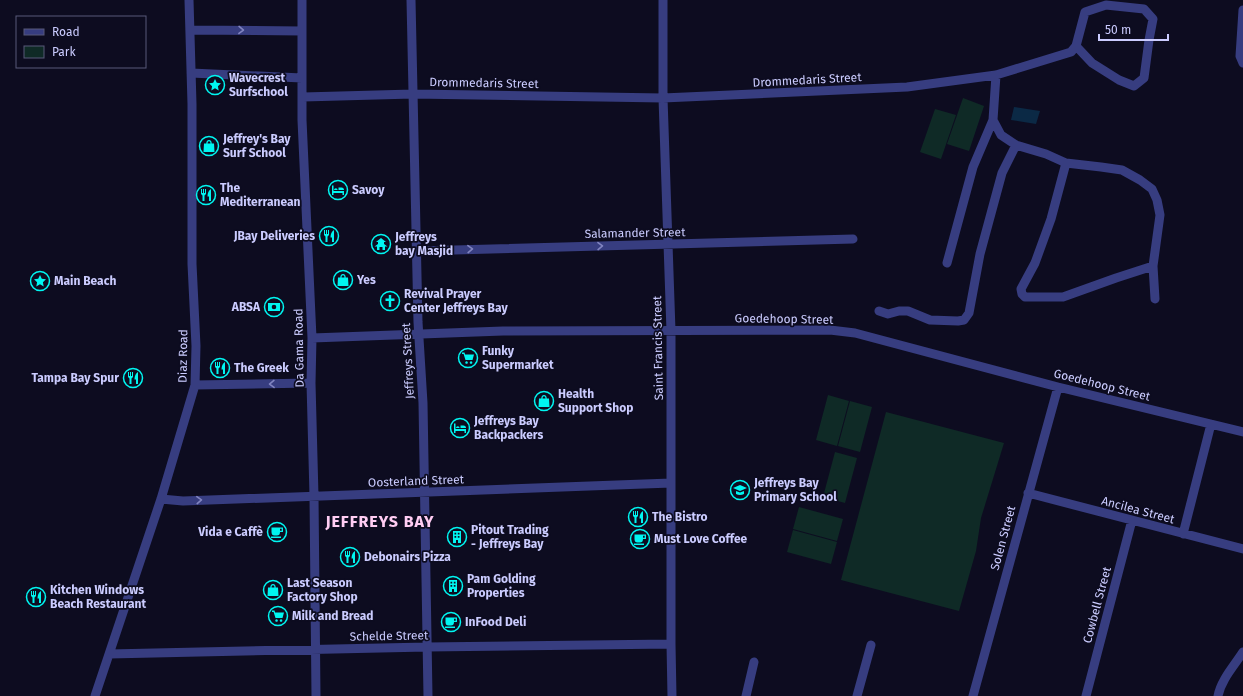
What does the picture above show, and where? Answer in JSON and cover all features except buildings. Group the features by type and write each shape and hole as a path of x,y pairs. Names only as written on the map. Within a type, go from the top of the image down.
{"street":[{"name":"Diaz Road","path":"95,696 161,499 195,384 196,346 192,264 189,0"},
{"name":"Da Gama Road","path":"302,0 302,120 312,338 311,383 316,696"},
{"name":"Jeffreys Street","path":"411,0 428,696"},
{"name":"Saint Francis Street","path":"662,0 663,98 671,331 670,644 672,696"},
{"path":"1106,5 1144,9 1153,19 1148,40 1144,78 1134,86 1119,80 1092,63 1076,46 1085,12 1106,5"},
{"path":"1243,10 1240,56 1243,63"},
{"path":"190,30 302,31"},
{"name":"Drommedaris Street","path":"303,97 413,94 663,98 907,87 996,75 1071,52 1076,46"},
{"path":"191,73 302,78"},
{"path":"947,263 973,167 992,120 996,75"},
{"path":"992,120 1001,135 1016,145 1046,154 1066,163 1122,170 1152,189 1157,200 1160,215 1153,266 1155,299"},
{"path":"879,311 888,314 899,311 908,311 930,320 964,320 969,313 980,254 1002,173 1016,145"},
{"path":"1066,163 1051,219 1035,263 1020,289 1022,294 1025,297 1063,297 1153,266"},
{"name":"Salamander Street","path":"417,251 852,240"},
{"name":"Goedehoop Street","path":"312,338 504,330 830,330 855,333 1058,388 1243,432"},
{"path":"195,384 311,383"},
{"name":"Solen Street","path":"973,696 1058,388"},
{"path":"1182,534 1211,424"},
{"name":"Oosterland Street","path":"161,499 183,501 671,483"},
{"name":"Ancilea Street","path":"1028,493 1243,549"},
{"name":"Cowbell Street","path":"1086,696 1132,520"},
{"name":"Schelde Street","path":"109,654 427,647 670,644"},
{"path":"857,696 871,645"},
{"path":"1218,696 1227,674 1243,652"},
{"path":"746,696 754,662"}],"green space":[{"path":"963,98 984,106 969,151 947,144"},
{"path":"935,109 956,115 941,159 920,152"},
{"path":"828,395 849,401 837,446 816,440"},
{"path":"850,401 872,407 860,452 838,446"},
{"path":"886,412 1004,443 981,518 976,551 959,611 841,580"},
{"path":"835,452 857,458 845,503 823,497"},
{"path":"799,507 843,519 837,541 793,529"},
{"path":"793,530 837,542 831,564 787,552"}],"water":[{"path":"1014,107 1040,111 1036,124 1011,120"}],"place":[{"name":"Wavecrest Surfschool","path":"215,85"},
{"name":"Jeffrey's Bay Surf School","path":"209,146"},
{"name":"Savoy","path":"338,190"},
{"name":"The Mediterranean","path":"206,195"},
{"name":"JBay Deliveries","path":"329,236"},
{"name":"Jeffreys bay Masjid","path":"381,244"},
{"name":"Yes","path":"343,280"},
{"name":"Main Beach","path":"40,281"},
{"name":"Revival Prayer Center Jeffreys Bay","path":"390,301"},
{"name":"ABSA","path":"274,307"},
{"name":"Funky Supermarket","path":"468,358"},
{"name":"The Greek","path":"220,368"},
{"name":"Tampa Bay Spur","path":"133,378"},
{"name":"Health Support Shop","path":"544,401"},
{"name":"Jeffreys Bay Backpackers","path":"460,428"},
{"name":"Jeffreys Bay Primary School","path":"740,490"},
{"name":"The Bistro","path":"638,517"},
{"name":"Vida e Caffè","path":"277,532"},
{"name":"Pitout Trading - Jeffreys Bay","path":"457,537"},
{"name":"Must Love Coffee","path":"640,539"},
{"name":"Debonairs Pizza","path":"350,557"},
{"name":"Pam Golding Properties","path":"453,586"},
{"name":"Last Season Factory Shop","path":"273,590"},
{"name":"Kitchen Windows Beach Restaurant","path":"36,597"},
{"name":"Milk and Bread","path":"278,616"},
{"name":"InFood Deli","path":"451,622"}],"district":[{"name":"JEFFREYS BAY","path":"380,521"}]}
